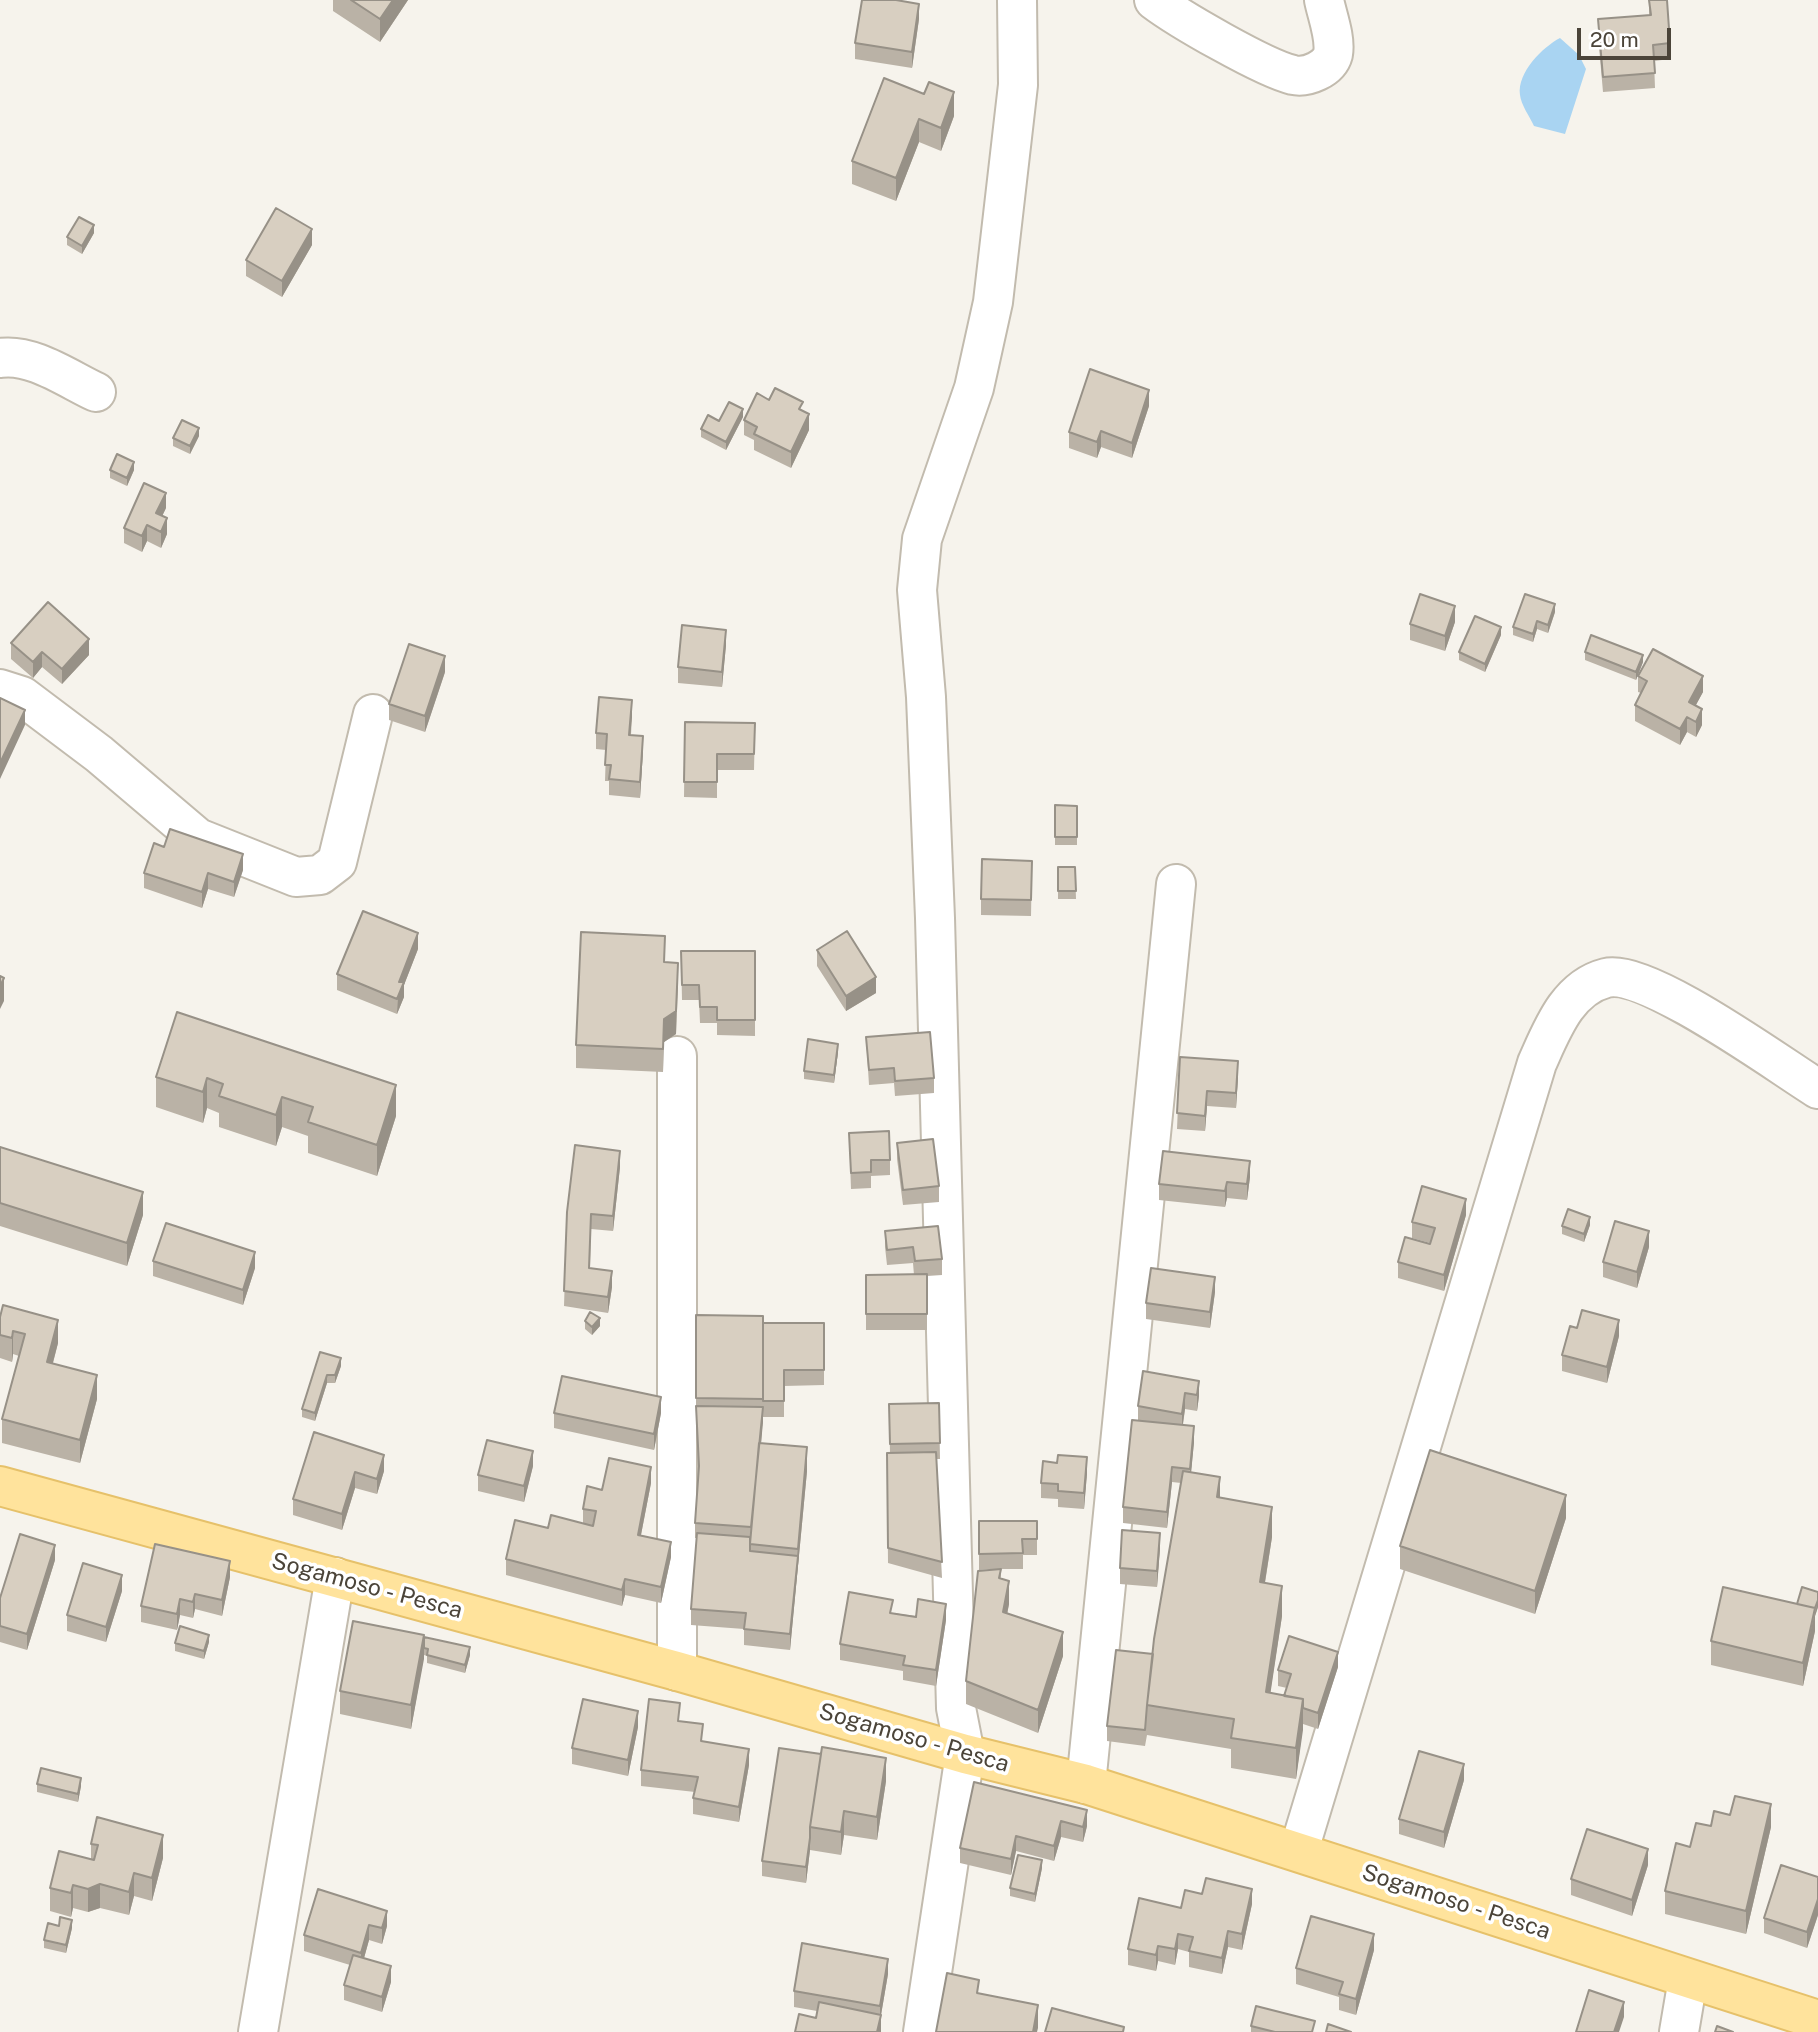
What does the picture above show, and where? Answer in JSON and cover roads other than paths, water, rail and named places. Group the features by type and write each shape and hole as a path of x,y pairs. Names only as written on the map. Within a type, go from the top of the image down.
{"main road":[{"name":"Sogamoso - Pesca","path":"0,1486 677,1671 965,1754 1086,1784 1299,1850 1818,2020"}],"street":[{"path":"923,2032 965,1754 956,1708 935,918 926,697 917,590 922,540 974,388 993,302 1018,85 1017,0"},
{"path":"1154,0 1245,53 1295,75 1312,74 1329,61 1333,52 1324,0"},
{"path":"0,358 30,361 96,392"},
{"path":"0,689 22,696 44,712 99,754 198,838 296,877 320,875 337,862 373,714"},
{"path":"1086,1784 1176,884"},
{"path":"1299,1850 1537,1063 1558,1015 1586,988 1608,978 1620,978 1681,1002 1818,1089"},
{"path":"677,1056 677,1671"},
{"path":"258,2032 335,1577"},
{"path":"1679,2032 1688,1979"}],"water":[{"path":"1560,38 1579,55 1586,69 1565,134 1534,126 1520,95 1520,86 1532,61"}]}
